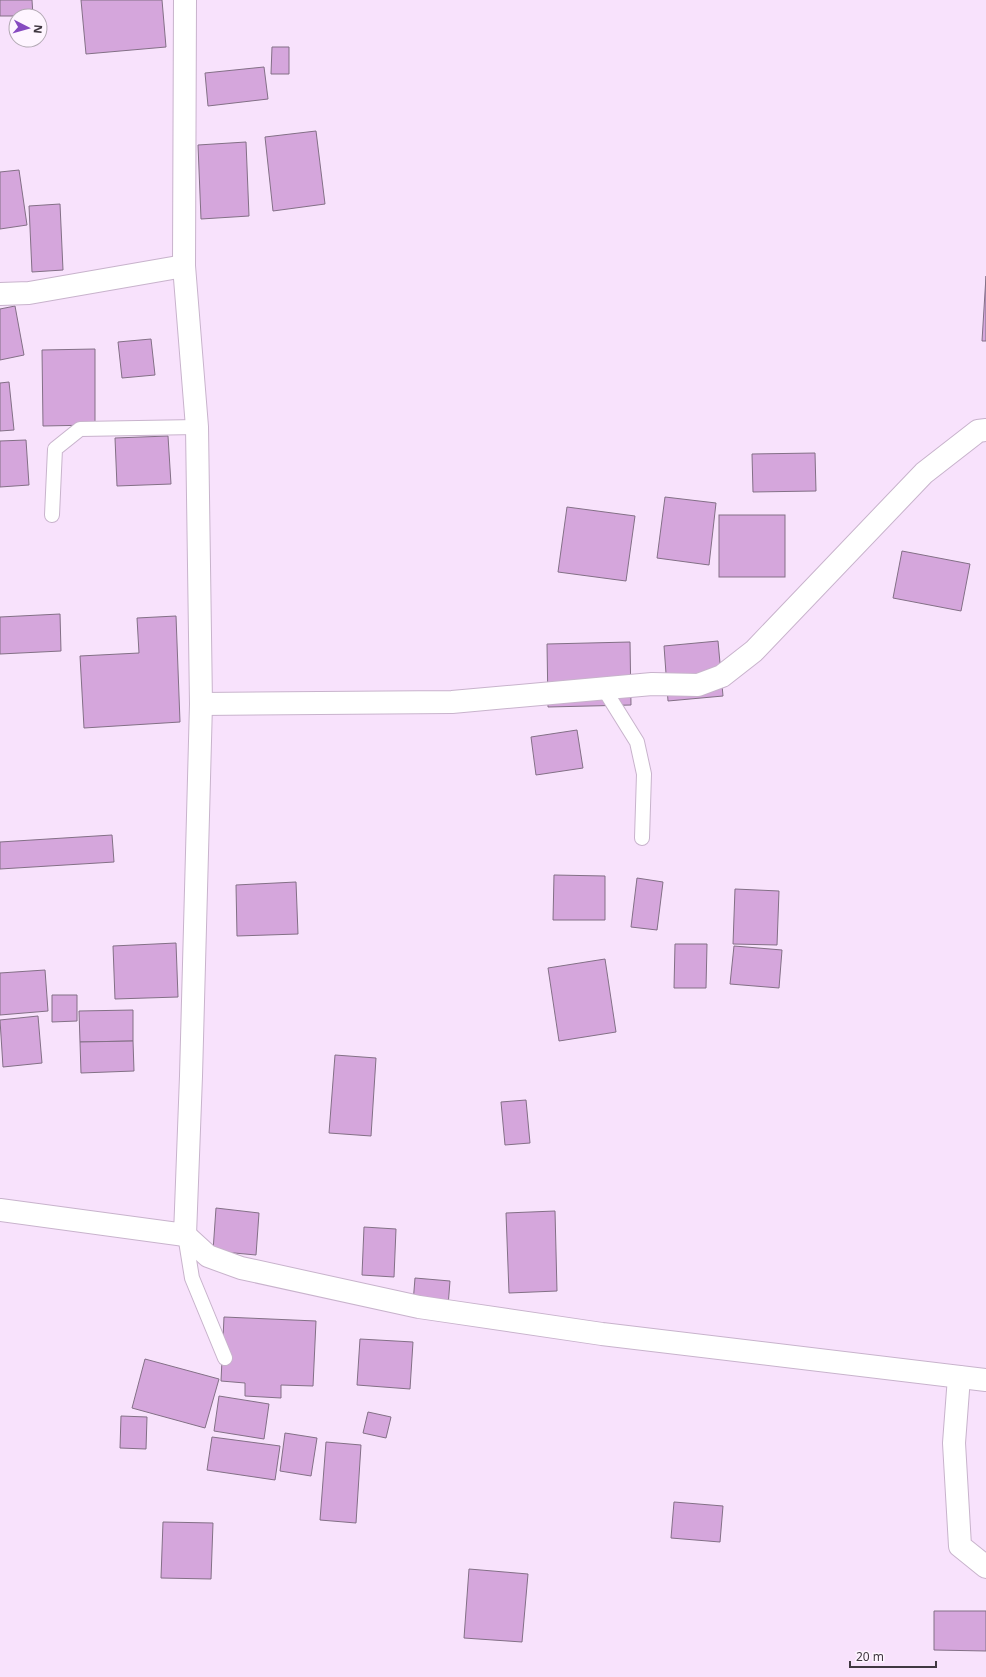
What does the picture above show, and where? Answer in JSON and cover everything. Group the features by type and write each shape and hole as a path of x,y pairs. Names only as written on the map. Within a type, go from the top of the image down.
{"street":[{"path":"185,0 184,266 197,427 201,704 185,1236"},
{"path":"0,294 29,293 184,266"},
{"path":"201,704 452,702 652,684 698,685 722,676 754,651 924,474 978,431 986,430"},
{"path":"0,1210 185,1236 208,1256 241,1268 419,1307 602,1334 986,1380"},
{"path":"959,1377 954,1443 960,1546 986,1567"}],"lane":[{"path":"52,516 56,449 80,429 197,427"},
{"path":"604,689 637,742 644,774 642,838"},
{"path":"185,1236 192,1278 225,1358"}],"building":[{"path":"0,0 32,0 32,8 8,8 8,16 0,16"},
{"path":"81,0 162,0 166,47 86,54"},
{"path":"272,47 289,47 289,74 271,74"},
{"path":"264,67 268,99 208,106 205,73"},
{"path":"316,131 325,204 273,211 265,137"},
{"path":"246,142 249,216 201,219 198,145"},
{"path":"19,170 27,225 0,229 0,172"},
{"path":"60,204 63,270 32,272 29,206"},
{"path":"986,276 986,341 982,341"},
{"path":"15,306 24,355 0,360 0,309"},
{"path":"151,339 155,375 122,378 118,342"},
{"path":"95,349 95,425 43,426 42,350"},
{"path":"9,382 14,430 0,431 0,383"},
{"path":"168,436 171,484 117,486 115,438"},
{"path":"26,440 29,485 0,487 0,441"},
{"path":"815,453 816,491 753,492 752,454"},
{"path":"665,497 716,503 709,565 657,558"},
{"path":"567,507 635,516 626,581 558,572"},
{"path":"719,515 785,515 785,577 719,577"},
{"path":"902,551 970,564 961,611 893,598"},
{"path":"60,614 61,651 0,654 0,617"},
{"path":"176,616 180,722 84,728 80,656 139,653 137,618"},
{"path":"718,641 723,696 668,701 664,646"},
{"path":"630,642 631,705 548,707 547,644"},
{"path":"577,730 583,768 536,775 531,737"},
{"path":"112,835 114,862 0,869 0,842"},
{"path":"554,875 605,876 605,920 553,920"},
{"path":"637,878 663,882 657,930 631,927"},
{"path":"296,882 298,934 237,936 236,885"},
{"path":"735,889 779,891 777,945 733,944"},
{"path":"176,943 178,997 115,999 113,946"},
{"path":"675,944 707,944 706,988 674,988"},
{"path":"734,946 782,950 779,988 730,984"},
{"path":"605,959 616,1032 559,1041 548,968"},
{"path":"45,970 48,1011 0,1015 0,973"},
{"path":"52,995 77,995 77,1021 52,1022"},
{"path":"133,1010 133,1041 80,1042 79,1011"},
{"path":"38,1016 42,1063 3,1067 0,1020"},
{"path":"133,1041 134,1071 81,1073 80,1042"},
{"path":"335,1055 376,1058 371,1136 329,1133"},
{"path":"526,1100 530,1143 505,1145 501,1102"},
{"path":"216,1208 259,1213 256,1255 213,1251"},
{"path":"555,1211 557,1291 509,1293 506,1213"},
{"path":"364,1227 396,1229 394,1277 362,1275"},
{"path":"415,1278 450,1281 447,1319 412,1316"},
{"path":"224,1317 316,1321 313,1386 281,1385 281,1398 245,1396 245,1383 221,1381"},
{"path":"360,1339 413,1342 410,1389 357,1385"},
{"path":"145,1359 219,1379 205,1428 132,1408"},
{"path":"219,1396 269,1404 264,1439 214,1431"},
{"path":"368,1412 391,1417 386,1438 363,1433"},
{"path":"121,1416 147,1417 146,1449 120,1448"},
{"path":"285,1433 317,1438 311,1476 280,1471"},
{"path":"212,1437 280,1446 275,1480 207,1470"},
{"path":"326,1442 361,1445 356,1523 320,1520"},
{"path":"674,1502 723,1506 720,1542 671,1538"},
{"path":"163,1522 213,1523 211,1579 161,1578"},
{"path":"469,1569 528,1574 522,1642 464,1638"},
{"path":"934,1611 986,1611 986,1651 934,1650"}]}
